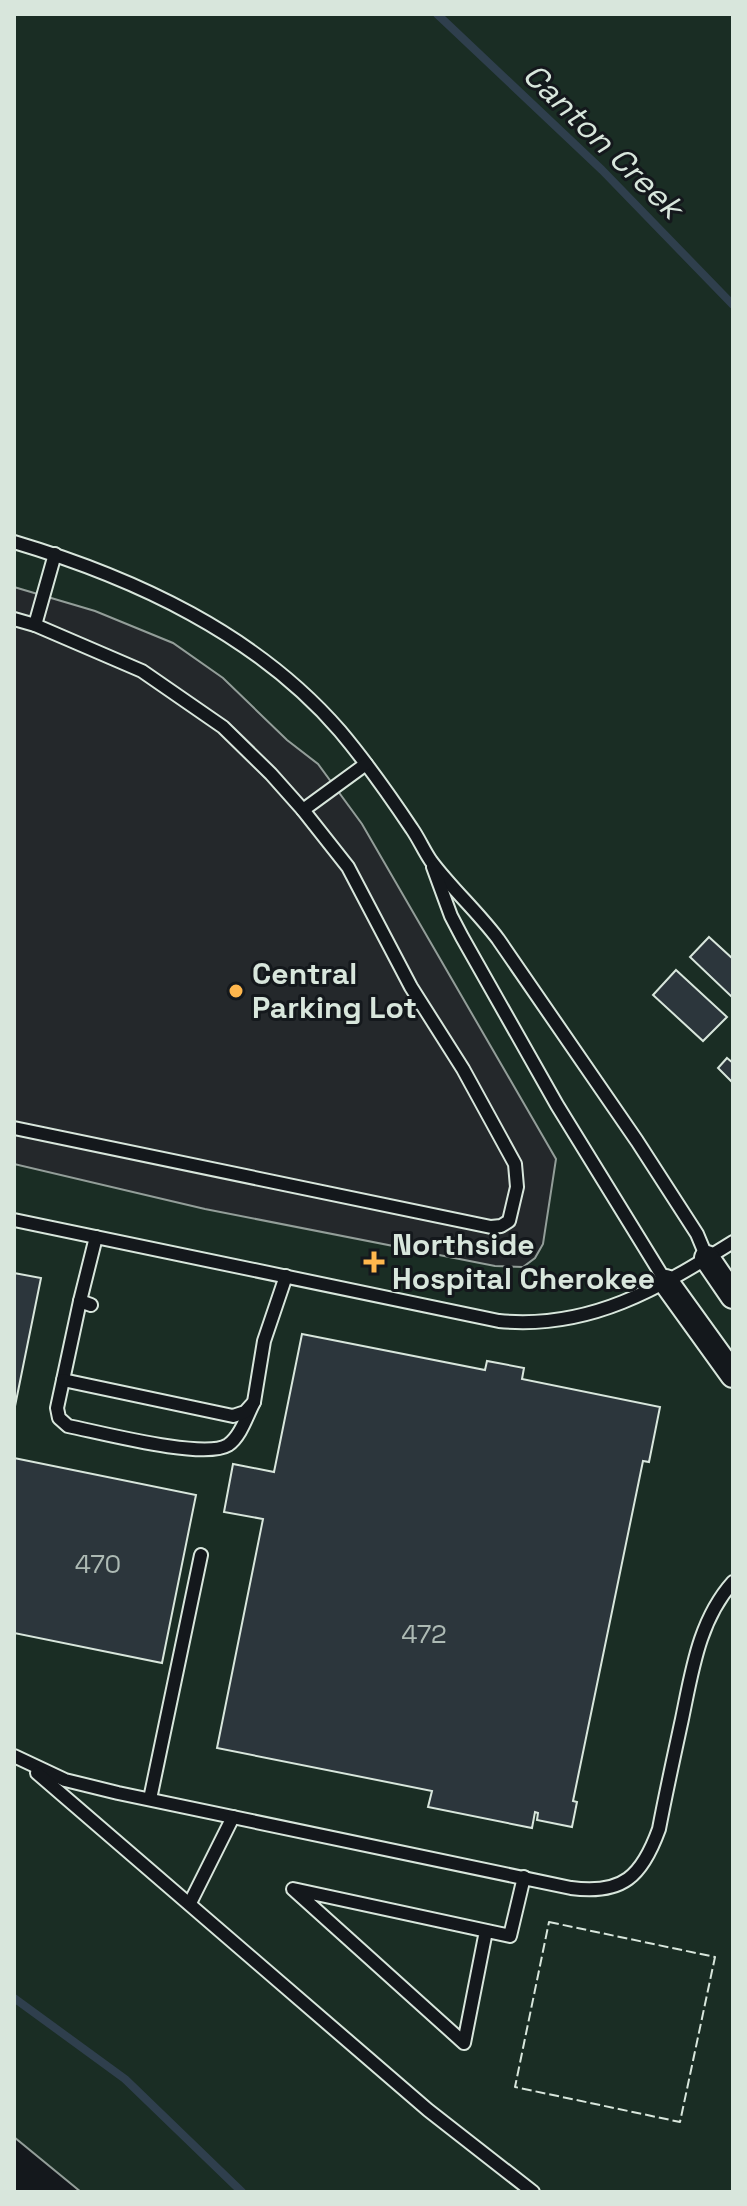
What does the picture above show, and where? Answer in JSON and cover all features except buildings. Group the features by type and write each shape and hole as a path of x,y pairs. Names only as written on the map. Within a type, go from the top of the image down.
{"street":[{"path":"707,1258 733,1296"},
{"path":"666,1282 733,1375"}],"lane":[{"path":"14,542 55,554 138,586 221,631 299,690 339,730 366,764 431,861 498,939 637,1141 697,1234 707,1258"},
{"path":"35,625 55,554"},
{"path":"14,619 142,671 223,727 303,810 348,867 411,987 463,1069 515,1164 517,1187 509,1221 491,1227 14,1128"},
{"path":"303,810 366,764"},
{"path":"431,861 462,937 557,1105 666,1282"},
{"path":"14,1220 499,1321 529,1324 558,1322 600,1312 666,1282 733,1242"},
{"path":"96,1237 85,1303 57,1408 59,1418 68,1426 201,1451 228,1445 240,1431 254,1402 264,1341 286,1276"},
{"path":"63,1380 233,1416 245,1412 254,1402"},
{"path":"150,1799 201,1555"},
{"path":"18,1758 65,1780 580,1889 603,1889 626,1882 651,1851 659,1829 698,1647 708,1618 733,1582"},
{"path":"18,1758 428,2110 533,2192"},
{"path":"190,1903 233,1817"},
{"path":"486,1931 464,2043 293,1889 510,1936 524,1877"}],"green space":[{"name":"Northside Hospital Cherokee","path":"14,14 733,14 733,2192 81,2192 14,2137"}],"shaded area":[{"name":"Central Parking Lot","path":"14,587 95,611 173,643 223,678 287,740 318,764 362,824 556,1159 543,1244 535,1258 523,1267 495,1266 205,1209 14,1164"}],"waterway":[{"name":"Canton Creek","path":"437,14 602,170 733,305"},
{"path":"14,1998 125,2079 242,2192"}],"fence":[{"path":"549,1922 715,1957 680,2122 515,2087 549,1922"}],"place":[{"name":"Central Parking Lot","path":"236,991"},
{"name":"Northside Hospital Cherokee","path":"374,1262"}]}
